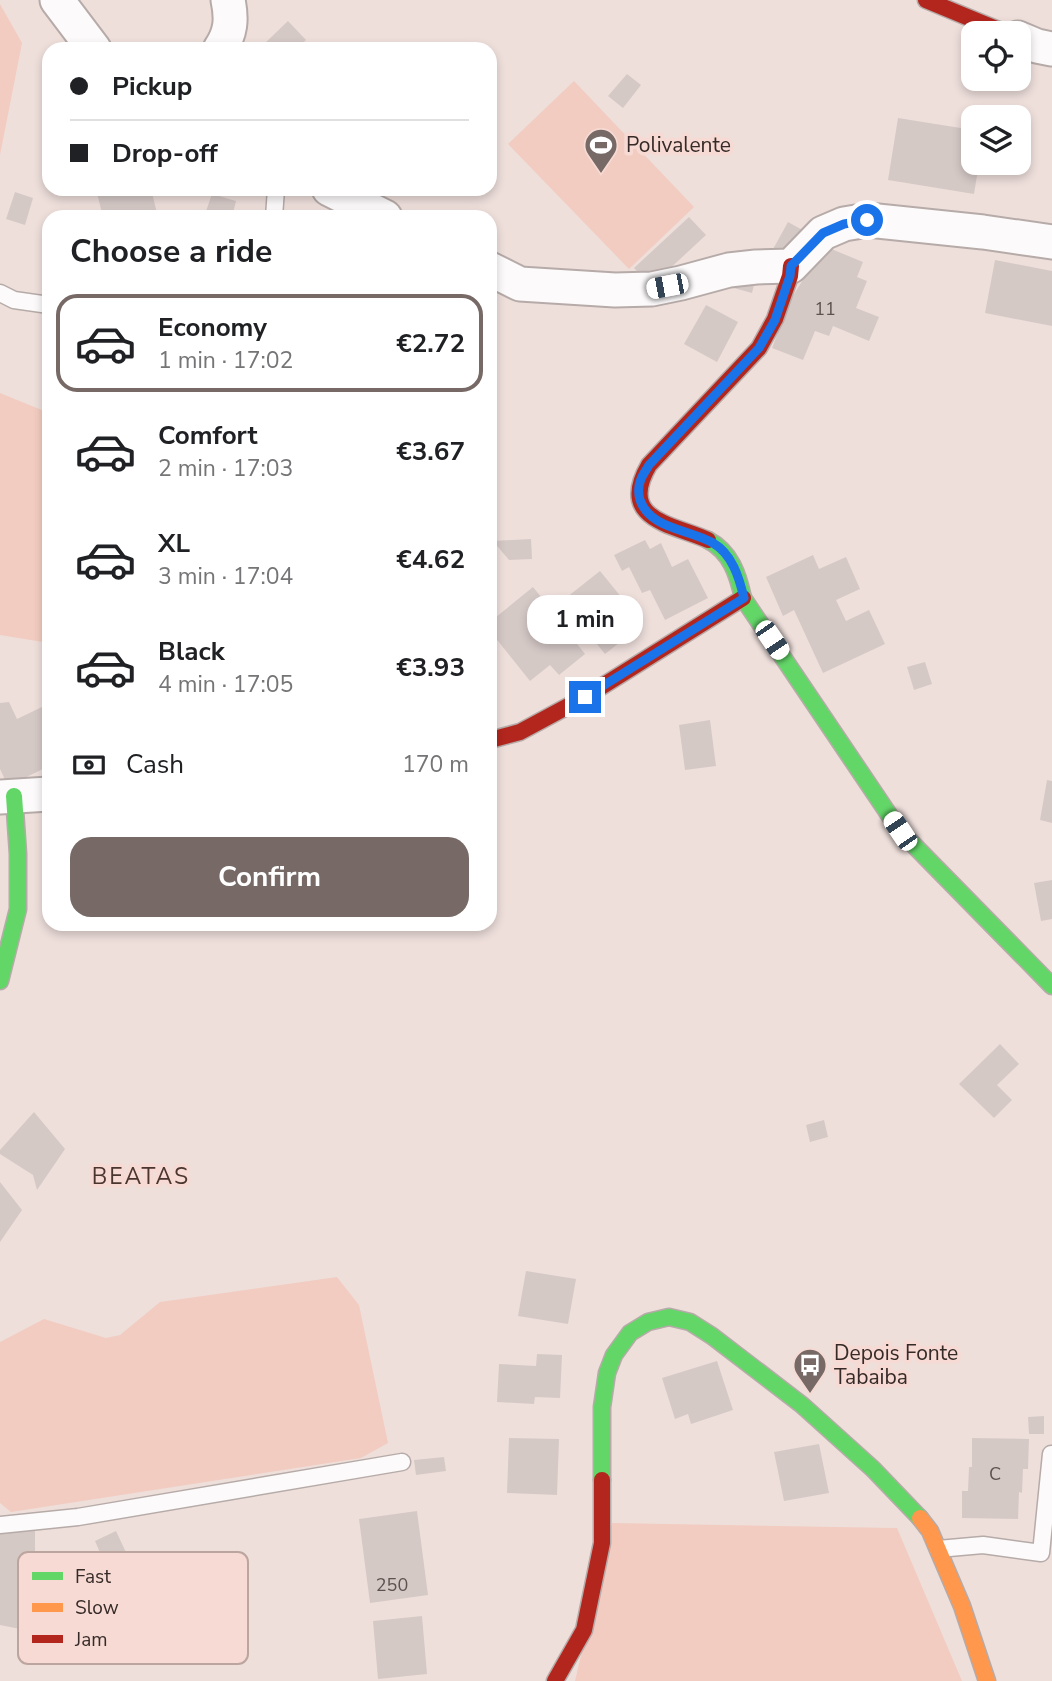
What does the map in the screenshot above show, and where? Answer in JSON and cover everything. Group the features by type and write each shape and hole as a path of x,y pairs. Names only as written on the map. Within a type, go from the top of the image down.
{"street":[{"path":"57,0 89,42"},
{"path":"225,42 228,37 231,12 228,0"},
{"path":"926,0 977,21"},
{"path":"1031,43 1052,49"},
{"path":"343,196 371,210"},
{"path":"1052,242 867,220 844,224 823,233 791,266 775,320 759,348 649,465 640,481 638,493 643,506 654,519 714,543 731,561 744,598 900,831 1052,986"},
{"path":"497,272 520,284 615,290 652,289 729,270 791,266"},
{"path":"497,738 520,732 585,697 744,598"},
{"path":"0,981 18,909 18,854 7,797 42,794"},
{"path":"555,1681 584,1630 602,1543 602,1408 607,1373 614,1355 630,1334 648,1322 669,1317 690,1322 712,1336 792,1397 873,1469 917,1514 930,1531 962,1606 987,1681"}],"lane":[{"path":"0,293 14,300 42,304"},
{"path":"938,1549 983,1545 1047,1554 1051,1454"},
{"path":"0,1525 90,1515 402,1462"}],"shaded area":[{"path":"0,4 22,43 0,155"},
{"name":"Polivalente","path":"574,81 694,207 629,269 508,144"},
{"path":"0,393 42,410 42,642 0,635"},
{"path":"337,1277 359,1305 388,1443 361,1458 11,1512 0,1503 0,1342 44,1319 106,1338 120,1335 160,1302"},
{"path":"612,1523 897,1528 962,1681 575,1681"}],"building":[{"path":"288,21 306,40 304,42 266,42"},
{"path":"627,74 641,85 623,108 608,96"},
{"path":"898,118 961,128 961,175 977,175 974,194 888,180"},
{"path":"15,192 33,198 25,225 6,219"},
{"path":"98,196 153,196 156,210 101,210"},
{"path":"211,196 236,201 234,210 206,210"},
{"path":"689,217 706,235 651,286 634,268"},
{"path":"788,222 806,232 790,261 772,251"},
{"path":"824,246 863,262 857,277 867,281 856,308 879,317 869,341 833,326 829,336 815,331 803,360 772,348 791,299"},
{"path":"995,260 1052,271 1052,326 985,313"},
{"path":"737,276 756,277 752,293 730,287"},
{"path":"706,305 738,322 717,362 684,344"},
{"path":"531,539 532,559 509,560 497,546 497,541"},
{"path":"645,540 650,549 661,543 672,567 688,559 708,598 665,620 650,590 642,593 629,567 622,571 614,555"},
{"path":"813,555 819,569 846,557 860,589 836,600 846,621 869,610 885,644 823,673 794,610 783,616 766,577"},
{"path":"600,571 643,624 605,654 562,601"},
{"path":"533,587 550,608 542,614 563,641 570,635 585,654 559,675 550,665 530,681 497,640 497,616"},
{"path":"925,662 932,684 914,690 907,667"},
{"path":"9,702 17,719 42,707 42,769 8,786 0,769 0,703"},
{"path":"710,720 716,766 685,770 679,725"},
{"path":"1047,780 1052,781 1052,823 1040,820"},
{"path":"1052,880 1052,919 1041,921 1034,883"},
{"path":"1000,1044 1019,1064 997,1085 1012,1100 994,1118 959,1084"},
{"path":"34,1112 65,1149 37,1190 33,1175 0,1154 0,1150"},
{"path":"824,1120 828,1137 810,1142 806,1125"},
{"path":"0,1182 22,1210 0,1242"},
{"path":"526,1271 576,1279 568,1324 518,1316"},
{"path":"537,1354 562,1355 560,1398 535,1397 534,1404 497,1402 499,1364 536,1366"},
{"path":"717,1361 733,1410 691,1424 688,1414 675,1419 662,1378"},
{"path":"1044,1416 1044,1434 1029,1434 1028,1417"},
{"path":"509,1438 559,1439 557,1495 507,1493"},
{"path":"972,1438 1029,1439 1028,1469 1023,1469 1018,1519 962,1518 962,1491 968,1491 969,1467 972,1467"},
{"path":"819,1444 829,1493 784,1501 774,1452"},
{"path":"444,1457 446,1471 416,1475 414,1460"},
{"path":"417,1511 428,1595 370,1603 359,1519"},
{"path":"0,1530 35,1530 35,1552 18,1552 18,1629 0,1625"},
{"path":"116,1531 126,1552 100,1552 95,1541"},
{"path":"422,1616 427,1674 378,1679 373,1621"}],"traffic: fast":[{"path":"708,540 728,558 736,573 743,598 900,831 1052,986"},
{"path":"0,981 18,909 14,796"},
{"path":"602,1480 602,1407 607,1373 614,1355 630,1333 648,1322 669,1317 690,1322 712,1336 802,1405 873,1469 920,1518"}],"traffic: slow":[{"path":"920,1518 930,1531 962,1606 987,1681"}],"traffic: jam":[{"path":"926,0 977,21"},
{"path":"708,540 653,517 644,509 640,498 641,483 649,465 759,348 775,319 791,266"},
{"path":"497,738 520,732 585,697 743,598"},
{"path":"555,1681 584,1630 602,1543 602,1480"}],"place":[{"name":"Polivalente","path":"601,175"},
{"name":"Depois Fonte Tabaiba","path":"810,1395"}],"district":[{"name":"BEATAS","path":"141,1176"}],"route":[{"path":"585,697 744,598 731,561 714,543 654,519 643,506 638,493 640,481 649,465 759,348 775,320 791,266 823,233 844,224 867,220"}]}
